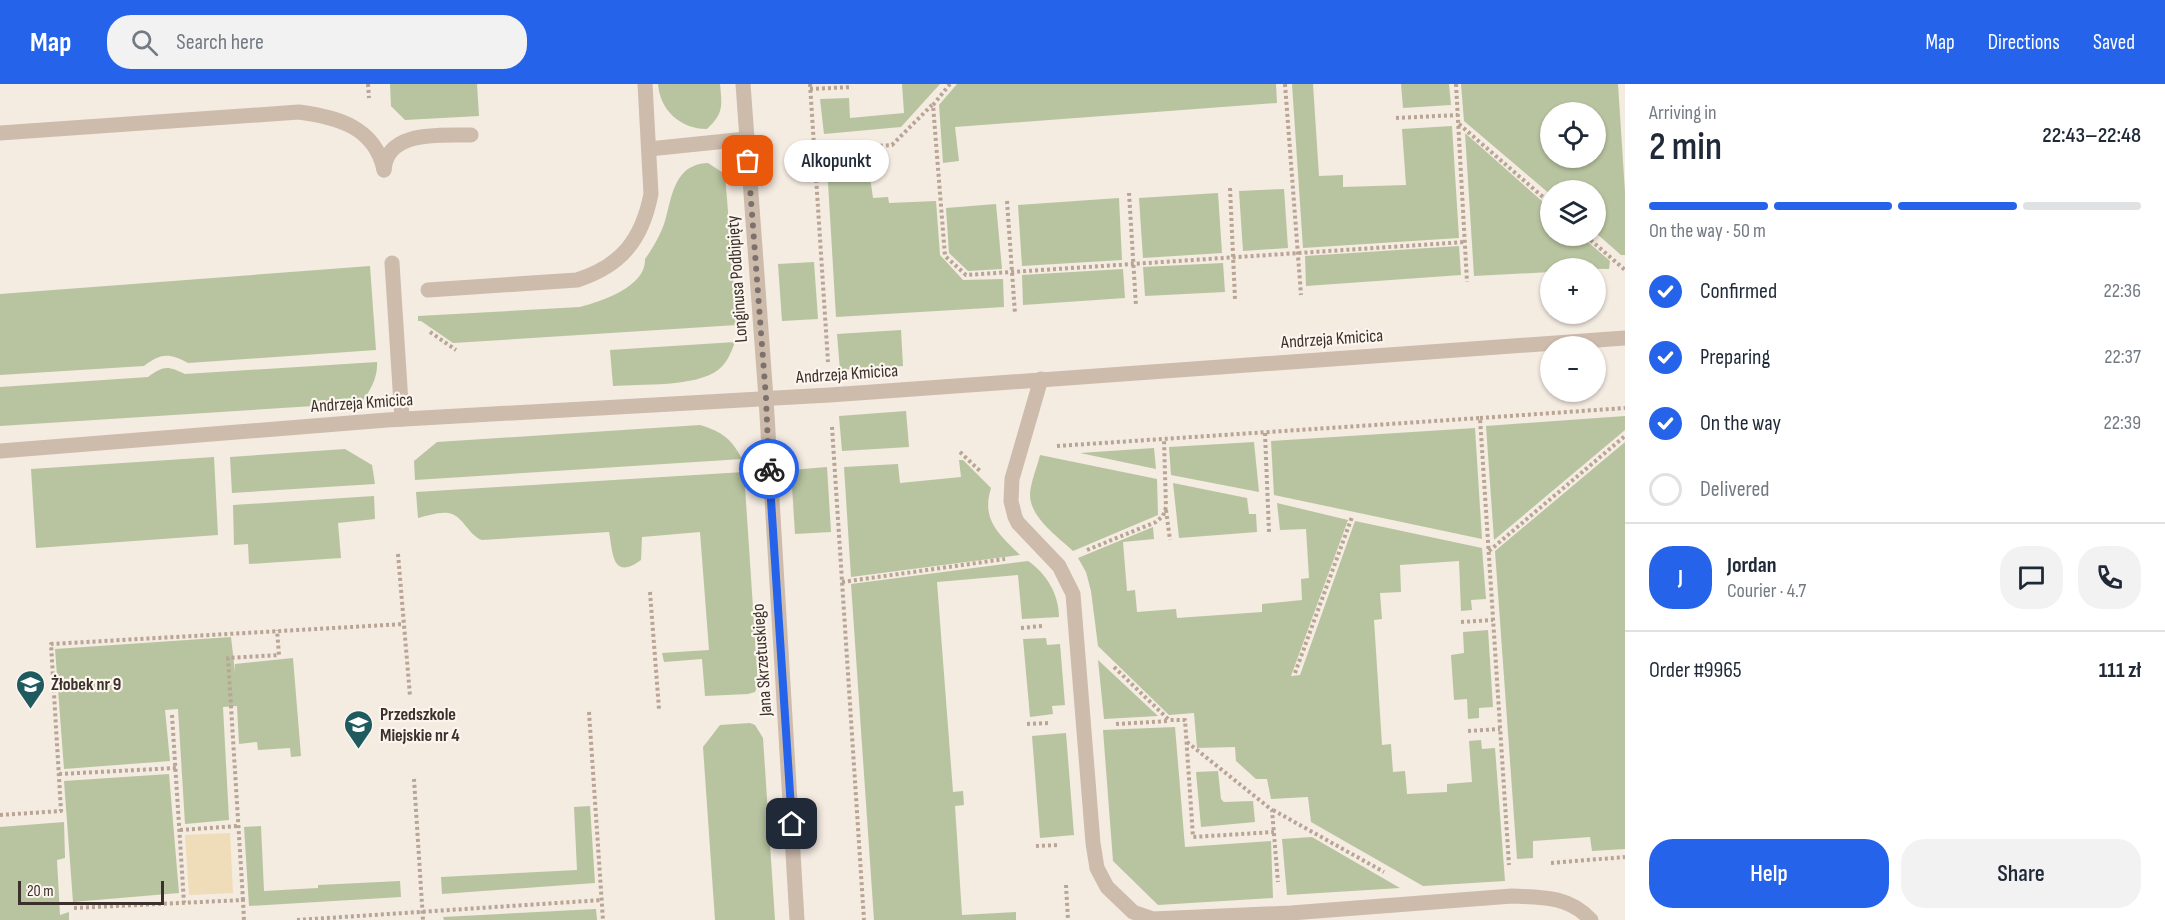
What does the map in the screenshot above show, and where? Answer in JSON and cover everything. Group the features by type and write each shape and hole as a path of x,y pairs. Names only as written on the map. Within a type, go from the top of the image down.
{"street":[{"path":"429,290 577,280 597,274 613,264 636,238 648,211 651,194 650,149 645,84"},
{"name":"Longinusa Podbipięty","path":"743,84 766,398"},
{"path":"0,133 299,112 335,119 363,133 377,148 384,170 388,154 408,139 471,135"},
{"path":"650,149 746,139"},
{"path":"392,263 402,419"},
{"name":"Andrzeja Kmicica","path":"0,451 402,419 830,395 1625,338"},
{"path":"1041,379 1010,491 1015,517 1064,575 1073,594 1095,856 1101,879 1116,897 1133,912 1161,920 1512,896 1545,897 1566,903 1584,913 1591,920"},
{"name":"Jana Skrzetuskiego","path":"766,398 797,920"}],"path":[{"path":"814,150 892,145 933,105 950,84"},
{"path":"1285,84 1301,295"},
{"path":"1456,84 1467,282"},
{"path":"852,87 810,87 864,920"},
{"path":"933,105 945,256 966,275 1464,242"},
{"path":"1396,118 1458,115"},
{"path":"1459,123 1540,194"},
{"path":"1230,188 1235,299"},
{"path":"1129,193 1136,306"},
{"path":"1007,201 1015,314"},
{"path":"1597,246 1625,270"},
{"path":"1047,447 1625,408"},
{"path":"1480,418 1509,866 1520,865"},
{"path":"1265,433 1269,532"},
{"path":"1489,551 1625,436"},
{"path":"1164,439 1166,507 1170,540"},
{"path":"842,582 1051,558 1156,522 1163,516 1166,507"},
{"path":"1295,673 1352,517"},
{"path":"398,554 410,696"},
{"path":"650,592 659,709"},
{"path":"1461,622 1493,620"},
{"path":"0,815 61,811 51,644 404,624"},
{"path":"244,920 228,658 279,655 277,630"},
{"path":"1077,631 1169,720"},
{"path":"589,712 603,920"},
{"path":"172,715 184,903"},
{"path":"1084,726 1185,720 1193,837 1274,832"},
{"path":"1467,731 1500,729"},
{"path":"1186,742 1272,810 1387,873"},
{"path":"59,774 176,768"},
{"path":"414,779 423,920"},
{"path":"1272,810 1281,913"},
{"path":"180,830 238,826"},
{"path":"1036,846 1064,845"},
{"path":"1544,863 1625,856"},
{"path":"74,908 243,900"},
{"path":"297,920 602,900"}],"green space":[{"path":"390,84 477,84 479,116 405,120 391,106"},
{"path":"658,84 720,84 721,109 719,114 707,129 688,126 667,110"},
{"path":"902,84 940,84 901,127 824,134 820,99 849,98 850,118 904,113"},
{"path":"957,84 1276,84 1277,103 955,127 959,161 943,163 939,105"},
{"path":"1292,84 1313,84 1319,176 1343,175 1343,187 1406,185 1402,129 1452,126 1459,238 1303,248"},
{"path":"1401,84 1449,84 1451,105 1403,108"},
{"path":"1461,84 1618,84 1625,192 1625,255 1621,255 1606,242 1606,180 1540,180 1540,186 1464,121"},
{"path":"1465,133 1540,199 1540,246 1593,246 1610,261 1609,269 1606,269 1606,258 1540,258 1540,273 1474,276"},
{"path":"708,163 725,174 737,325 453,343 418,321 418,316 580,307 610,297 631,285 643,269 645,259 661,231 676,183 681,175 697,165"},
{"path":"863,164 869,170 873,198 888,197 889,203 936,201 940,255 963,280 1003,279 1004,307 836,317 827,166"},
{"path":"1284,189 1288,248 1243,251 1239,191"},
{"path":"1218,193 1222,253 1143,258 1139,198"},
{"path":"1119,198 1122,260 1022,266 1018,205"},
{"path":"996,204 1002,269 968,271 949,253 946,208"},
{"path":"1459,246 1461,275 1306,286 1305,256"},
{"path":"814,262 818,319 782,321 778,264"},
{"path":"1223,263 1225,292 1145,296 1143,267"},
{"path":"370,266 376,350 188,363 176,357 165,356 144,366 0,375 0,294"},
{"path":"1123,269 1125,298 1023,305 1022,275"},
{"path":"901,330 903,366 840,370 837,334"},
{"path":"735,342 724,364 708,375 682,382 613,386 610,350"},
{"path":"377,362 373,383 361,403 0,426 0,387 148,377 166,368 185,374"},
{"path":"906,411 909,447 842,451 839,416"},
{"path":"1625,416 1625,430 1494,540 1486,426"},
{"path":"700,425 725,437 742,459 415,480 414,461 437,442"},
{"path":"1475,428 1482,539 1274,495 1271,441"},
{"path":"1254,442 1259,492 1171,475 1169,447"},
{"path":"1625,442 1625,849 1592,851 1590,837 1533,841 1533,858 1517,859 1495,551"},
{"path":"1154,448 1156,469 1080,453"},
{"path":"345,449 372,465 375,484 232,493 230,457"},
{"path":"1040,455 1157,479 1158,515 1073,551 1046,526 1032,504 1031,486"},
{"path":"214,457 218,535 36,548 31,469"},
{"path":"959,460 963,460 991,488 988,509 990,518 999,533 1020,555 851,577 844,467 898,464 900,483 961,477"},
{"path":"827,467 831,532 795,534 791,470"},
{"path":"744,472 758,683 755,692 748,694 705,696 702,659 664,662 662,653 709,650 700,532 642,537 641,560 624,567 619,566 613,556 609,532 482,540 473,534 458,517 448,513 418,518 416,492"},
{"path":"1173,483 1247,498 1249,514 1256,514 1257,532 1179,538"},
{"path":"374,496 375,519 338,523 341,558 249,564 248,544 234,545 233,505"},
{"path":"1277,503 1348,520 1291,676 1300,675 1355,521 1482,548 1486,599 1471,600 1472,610 1461,611 1459,561 1400,565 1401,592 1380,593 1382,619 1374,620 1382,745 1391,744 1393,772 1405,771 1407,794 1447,792 1447,784 1472,782 1469,741 1481,740 1482,749 1495,748 1505,881 1423,886 1311,822 1308,797 1271,799 1267,779 1256,779 1236,761 1235,747 1197,748 1194,713 1169,715 1098,646 1091,591 1086,572 1078,558 1153,527 1154,539 1123,542 1127,591 1135,590 1137,612 1176,609 1177,618 1262,612 1262,604 1302,600 1301,579 1309,578 1306,529 1280,530"},
{"path":"1028,561 1046,578 1054,592 1059,617 1022,619 1018,575 937,582 953,792 963,791 964,805 955,806 962,915 1016,912 1016,920 874,920 851,584"},
{"path":"1488,630 1493,707 1479,708 1479,718 1468,719 1467,699 1454,700 1451,655 1464,653 1463,632"},
{"path":"231,637 235,672 235,664 293,658 301,756 291,757 290,748 258,750 257,742 239,744 237,706 223,707 229,820 185,824 178,709 165,710 170,761 64,769 55,649"},
{"path":"1046,638 1047,645 1060,644 1065,705 1052,706 1053,714 1030,717 1023,639"},
{"path":"1098,660 1158,716 1104,719"},
{"path":"750,723 755,725 763,738 775,920 715,920 703,747 720,725"},
{"path":"1175,727 1185,847 1271,841 1273,898 1158,905 1113,861 1103,730"},
{"path":"1066,733 1074,835 1040,838 1032,736"},
{"path":"1218,771 1221,799 1224,802 1253,801 1255,822 1201,827 1196,772"},
{"path":"169,774 179,893 73,902 64,781"},
{"path":"590,806 595,883 442,894 441,877 577,870 574,807"},
{"path":"64,822 65,858 57,860 60,915 69,912 69,920 0,920 0,827"},
{"path":"261,826 264,891 318,888 318,885 400,881 401,897 249,906 244,827"},
{"path":"1312,837 1400,888 1287,895 1282,839"},
{"path":"596,909 597,920 444,920 443,917"}],"sand":[{"path":"230,833 233,893 189,895 185,835"}],"way so far":[{"path":"748,161 766,398 769,469"}],"place":[{"name":"Alkopunkt","path":"748,161"},
{"name":"Żłobek nr 9","path":"30,710"},
{"name":"Przedszkole Miejskie nr 4","path":"359,750"}],"route":[{"path":"769,469 792,824"}]}
